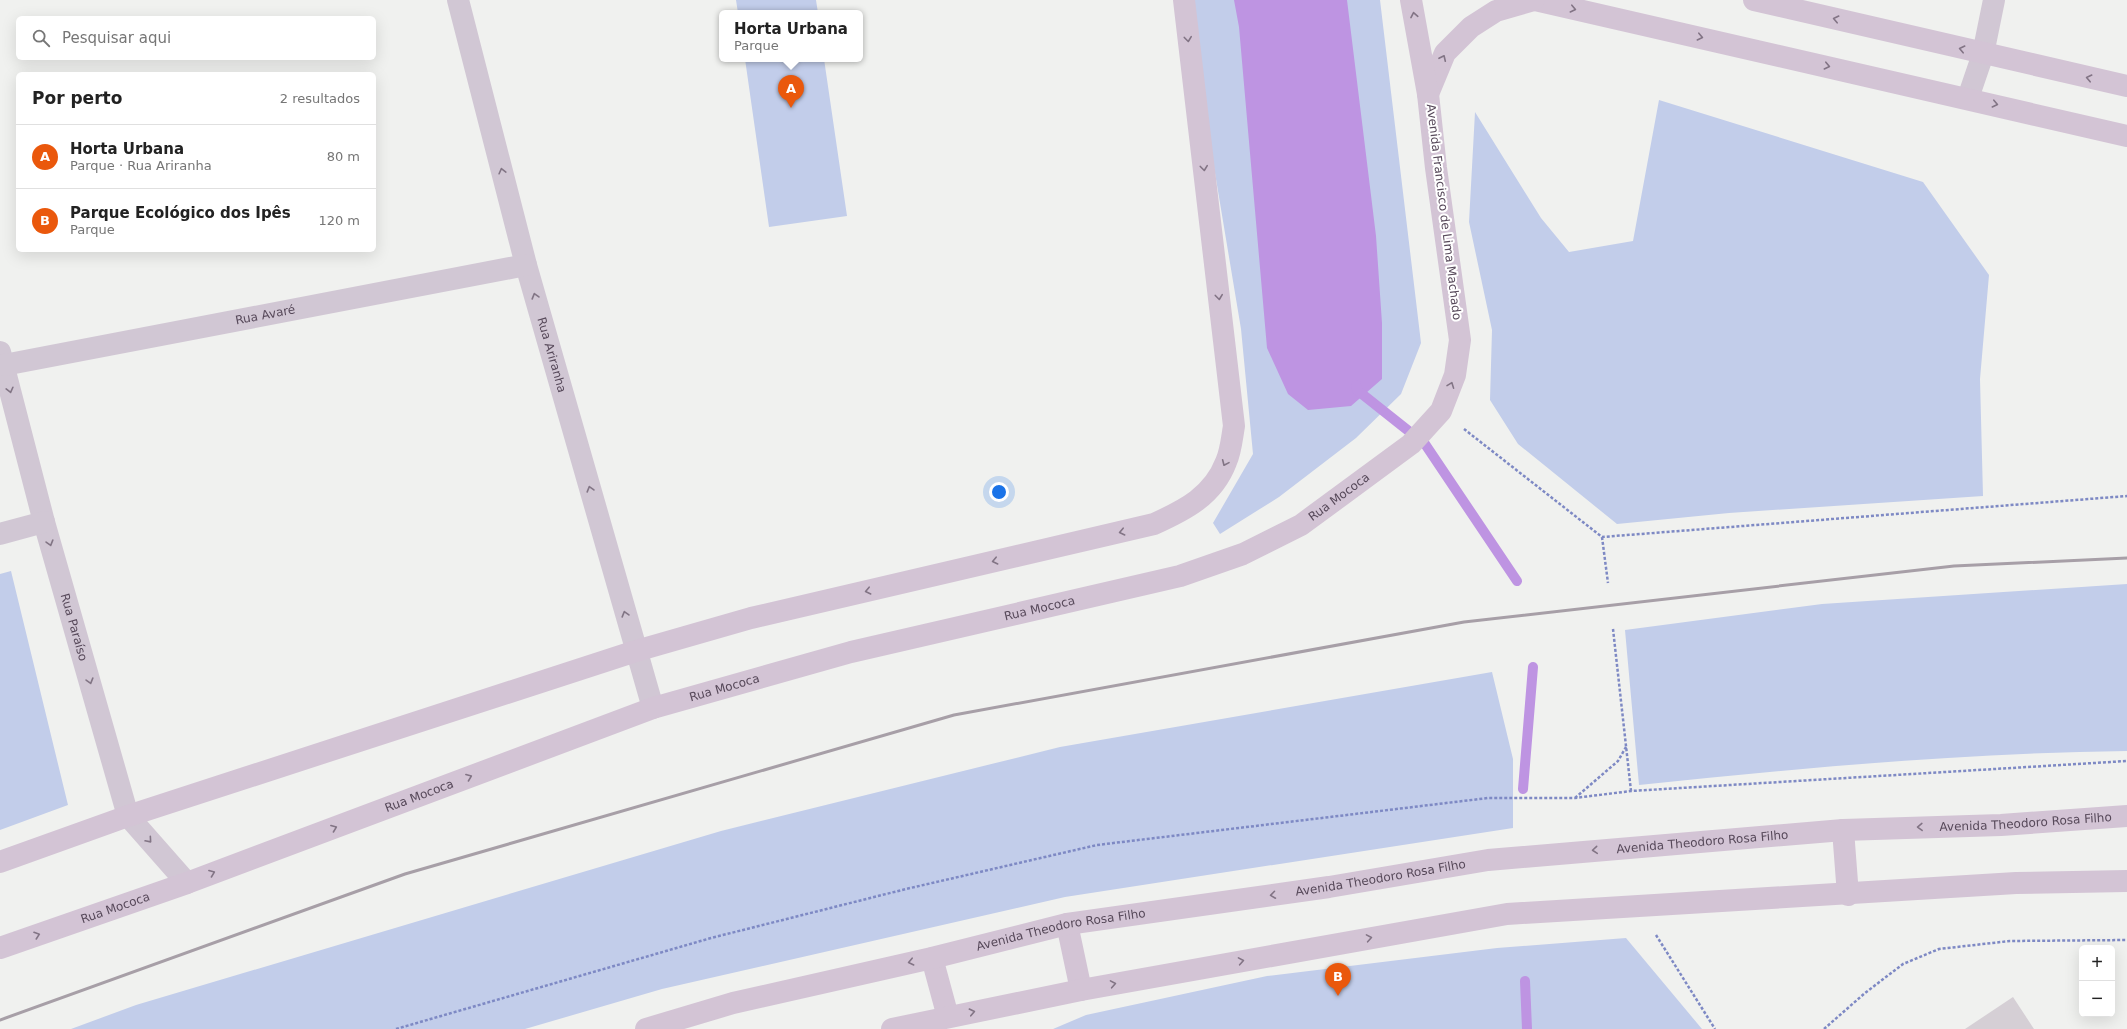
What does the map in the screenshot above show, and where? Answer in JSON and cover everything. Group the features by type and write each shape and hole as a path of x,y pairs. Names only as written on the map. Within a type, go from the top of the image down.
{"main road":[{"path":"0,862 128,816 636,651 751,618 1154,524 1185,510 1210,490 1226,462 1234,426 1184,0"},
{"name":"Avenida Francisco de Lima Machado","path":"1411,0 1428,94 1436,168 1460,340 1455,375 1438,415"},
{"path":"1428,94 1445,53 1471,27 1496,11 1535,0 1968,98 2127,136"},
{"path":"1754,0 2127,86"},
{"name":"Rua Mococa","path":"0,948 187,883 654,708 851,652 1187,574 1243,554 1302,525 1411,444 1438,415"},
{"name":"Avenida Theodoro Rosa Filho","path":"646,1029 733,1003 932,958 1067,924 1328,887 1488,860 1843,830 2001,824 2127,816"},
{"path":"1843,830 1848,895"},
{"path":"892,1029 948,1016 1081,990 1507,914 1848,895 2016,883 2127,881"},
{"path":"1067,924 1081,990"},
{"path":"932,958 948,1016"}],"street":[{"name":"Rua Ariranha","path":"458,0 526,265 636,651 654,708"},
{"path":"1968,98 1983,54 1994,0"},
{"name":"Rua Avaré","path":"2,359 526,265"},
{"name":"Rua Paraíso","path":"2,359 44,522 128,816 187,883"},
{"path":"0,534 44,522"}],"path":[{"path":"1438,415 1602,537 2127,496"},
{"path":"1602,537 1608,582"},
{"path":"1613,629 1631,791"},
{"path":"1575,798 1618,761 1626,747"},
{"path":"396,1029 711,938 906,889 1097,845 1488,798 1575,798 1631,791 2127,761"},
{"path":"1638,906 1715,1029"},
{"path":"1824,1029 1865,993 1902,964 1939,949 2010,941 2127,940"}],"shaded area":[{"path":"736,0 816,0 818,10 738,10"},
{"path":"1192,0 1380,0 1421,343 1401,394 1356,438 1279,497 1220,534 1213,523 1253,454 1241,329 1204,107"},
{"path":"1234,0 1347,0 1376,236 1382,323 1382,379 1351,406 1308,410 1288,394 1267,348 1239,27"},
{"path":"745,62 824,62 847,216 769,227"},
{"path":"1659,100 1923,182 1989,275 1980,379 1983,496 1729,513 1617,524 1518,444 1490,400 1492,330 1469,222 1475,112 1541,218 1569,252 1633,241"},
{"path":"11,571 68,805 0,830 0,574"},
{"path":"2127,584 2127,751 2066,752 1883,762 1639,785 1625,630 1822,604"},
{"path":"1492,672 1513,759 1513,828 1065,897 662,989 525,1029 71,1029 136,1005 721,831 1060,747"},
{"path":"1626,938 1702,1029 1053,1029 1086,1015 1267,976 1497,948"}],"building":[{"path":"2013,997 2034,1029 1965,1029"}],"waterway":[{"path":"1356,385 1357,390 1425,444 1517,581"},
{"path":"1523,789 1533,667"},
{"path":"1525,981 1527,1029"}],"railway":[{"path":"0,1020 405,874 954,715 1464,622 1954,566 2127,558"}],"place":[{"name":"Horta Urbana","path":"791,108"},
{"name":"Parque Ecológico dos Ipês","path":"1338,996"}]}
